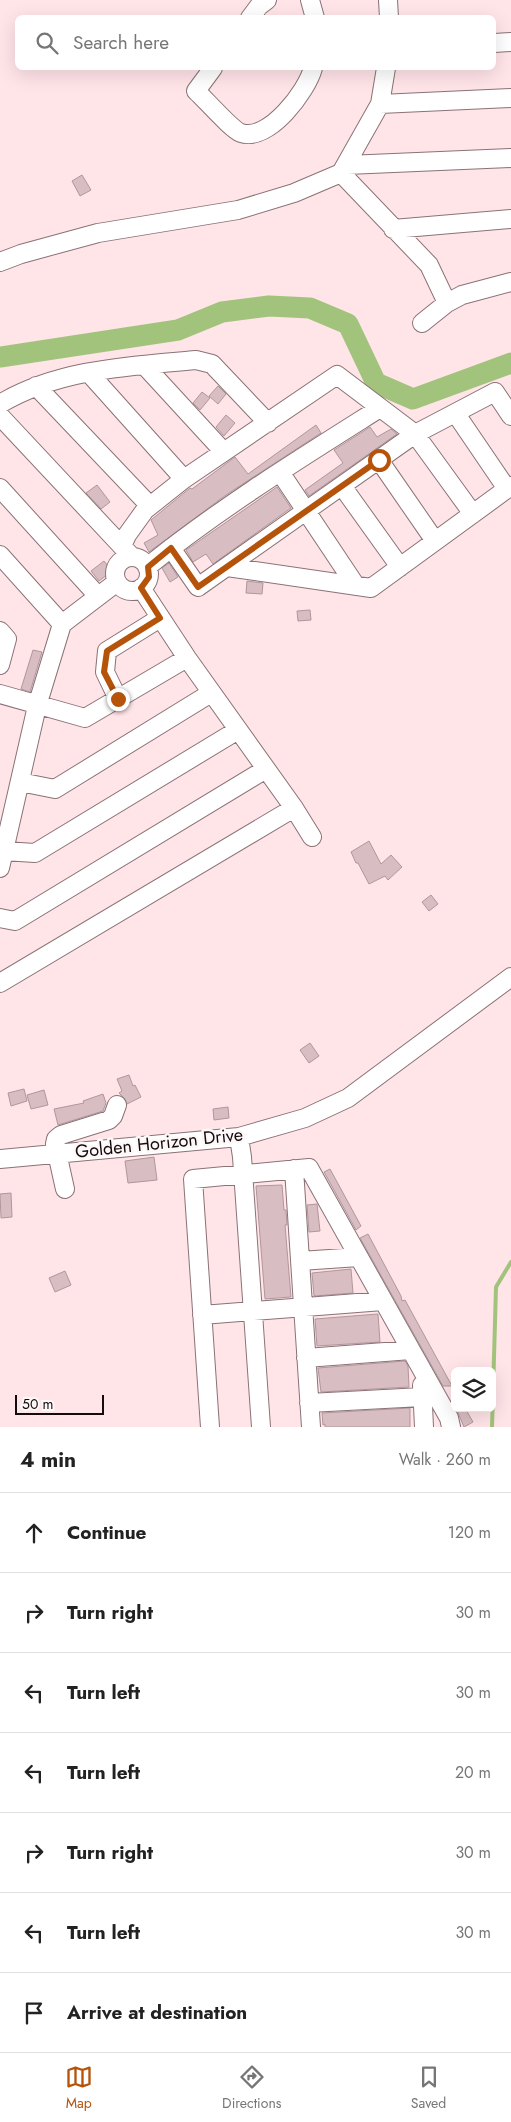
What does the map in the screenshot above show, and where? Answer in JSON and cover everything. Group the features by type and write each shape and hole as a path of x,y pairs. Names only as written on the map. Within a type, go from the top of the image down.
{"street":[{"path":"252,15 267,0"},
{"path":"310,0 314,15"},
{"path":"388,0 389,15"},
{"path":"496,43 511,42"},
{"path":"212,70 196,91 239,132 249,134 261,130 290,110 311,76 312,70"},
{"path":"344,169 380,104 386,70"},
{"path":"380,104 511,98"},
{"path":"0,262 21,254 98,233 238,210 294,192 344,169 511,158"},
{"path":"344,169 393,229 429,265 448,303"},
{"path":"393,229 511,219"},
{"path":"422,323 462,295 511,282"},
{"path":"0,404 36,386 89,373 196,360 212,364 268,423"},
{"path":"144,365 224,452"},
{"path":"89,373 184,480"},
{"path":"0,416 127,552 142,560 148,567 149,577 141,588 130,590 117,582 118,565 127,558 127,552 127,534 150,506 184,480 337,375 415,434 473,514"},
{"path":"36,386 150,506"},
{"path":"171,548 198,587 415,434 495,392 511,416"},
{"path":"148,567 171,548 280,472 380,408"},
{"path":"227,566 371,588 509,488 456,414"},
{"path":"379,460 436,541"},
{"path":"280,472 356,586"},
{"path":"342,486 400,567"},
{"path":"0,488 98,596"},
{"path":"0,555 62,624"},
{"path":"0,868 38,706 62,624 117,582"},
{"path":"141,588 187,658 294,808 312,837"},
{"path":"118,699 104,672 107,651 160,618"},
{"path":"0,631 7,639 0,665"},
{"path":"0,694 85,718 187,658"},
{"path":"20,782 55,790 212,693"},
{"path":"4,851 35,853 238,730"},
{"path":"0,918 15,921 266,770"},
{"path":"0,983 294,808"},
{"name":"Golden Horizon Drive","path":"0,1159 239,1137 305,1118 348,1098 511,976"},
{"path":"64,1189 55,1144 56,1138 109,1120 113,1116 117,1105"},
{"path":"239,1137 261,1427"},
{"path":"210,1427 193,1179 309,1168 449,1418 451,1427"},
{"path":"294,1169 311,1427"},
{"path":"300,1261 359,1257"},
{"path":"202,1315 383,1301"},
{"path":"306,1358 411,1350"},
{"path":"421,1368 424,1427"},
{"path":"309,1403 422,1397"}],"building":[{"path":"82,175 91,190 80,196 72,181"},
{"path":"218,386 226,394 218,404 209,396"},
{"path":"202,392 210,398 200,410 193,403"},
{"path":"226,415 235,423 224,436 216,427"},
{"path":"316,425 321,433 226,495 149,552 144,543 158,535 151,520 190,488 192,489 235,457 248,474"},
{"path":"370,427 377,437 391,429 397,434 309,496 305,490 343,463 334,450"},
{"path":"97,485 110,502 101,509 86,493"},
{"path":"277,487 291,508 213,564 206,554 193,562 186,550"},
{"path":"104,561 112,571 99,581 91,571"},
{"path":"169,563 178,577 170,582 162,568"},
{"path":"247,581 263,583 262,594 246,593"},
{"path":"310,610 311,620 298,621 297,611"},
{"path":"33,650 42,652 30,692 21,689"},
{"path":"369,841 381,864 391,855 402,867 388,880 385,876 369,884 358,863 356,863 351,852"},
{"path":"431,895 438,904 429,911 422,902"},
{"path":"310,1043 319,1056 309,1063 300,1050"},
{"path":"129,1075 133,1086 135,1085 141,1097 127,1104 119,1093 122,1091 117,1079"},
{"path":"24,1089 27,1101 11,1106 8,1093"},
{"path":"44,1090 48,1105 31,1109 27,1095"},
{"path":"103,1094 106,1103 103,1111 58,1125 54,1109 84,1103 83,1101"},
{"path":"228,1107 229,1118 214,1120 213,1109"},
{"path":"154,1157 157,1180 128,1183 125,1161"},
{"path":"330,1169 361,1226 356,1230 324,1172"},
{"path":"282,1185 284,1210 286,1210 287,1225 285,1225 291,1297 265,1299 256,1186"},
{"path":"11,1193 12,1217 1,1218 0,1194"},
{"path":"317,1204 320,1231 309,1232 307,1205"},
{"path":"368,1234 402,1301 405,1300 451,1386 443,1386 360,1238"},
{"path":"351,1269 353,1293 314,1296 312,1273"},
{"path":"65,1271 71,1285 55,1292 49,1278"},
{"path":"378,1314 380,1342 317,1346 315,1319"},
{"path":"405,1361 408,1366 409,1387 321,1392 318,1368"},
{"path":"410,1408 410,1427 325,1427 325,1424 323,1425 322,1413"},
{"path":"458,1412 467,1412 473,1422 464,1427"}],"waterway":[{"path":"0,357 178,330 222,312 269,306 310,308 348,324 376,383 413,399 511,363"},
{"path":"492,1427 496,1287 511,1262"}],"route":[{"path":"118,699 104,672 107,651 160,618 141,588 149,577 148,567 171,548 198,587 379,460"}]}
